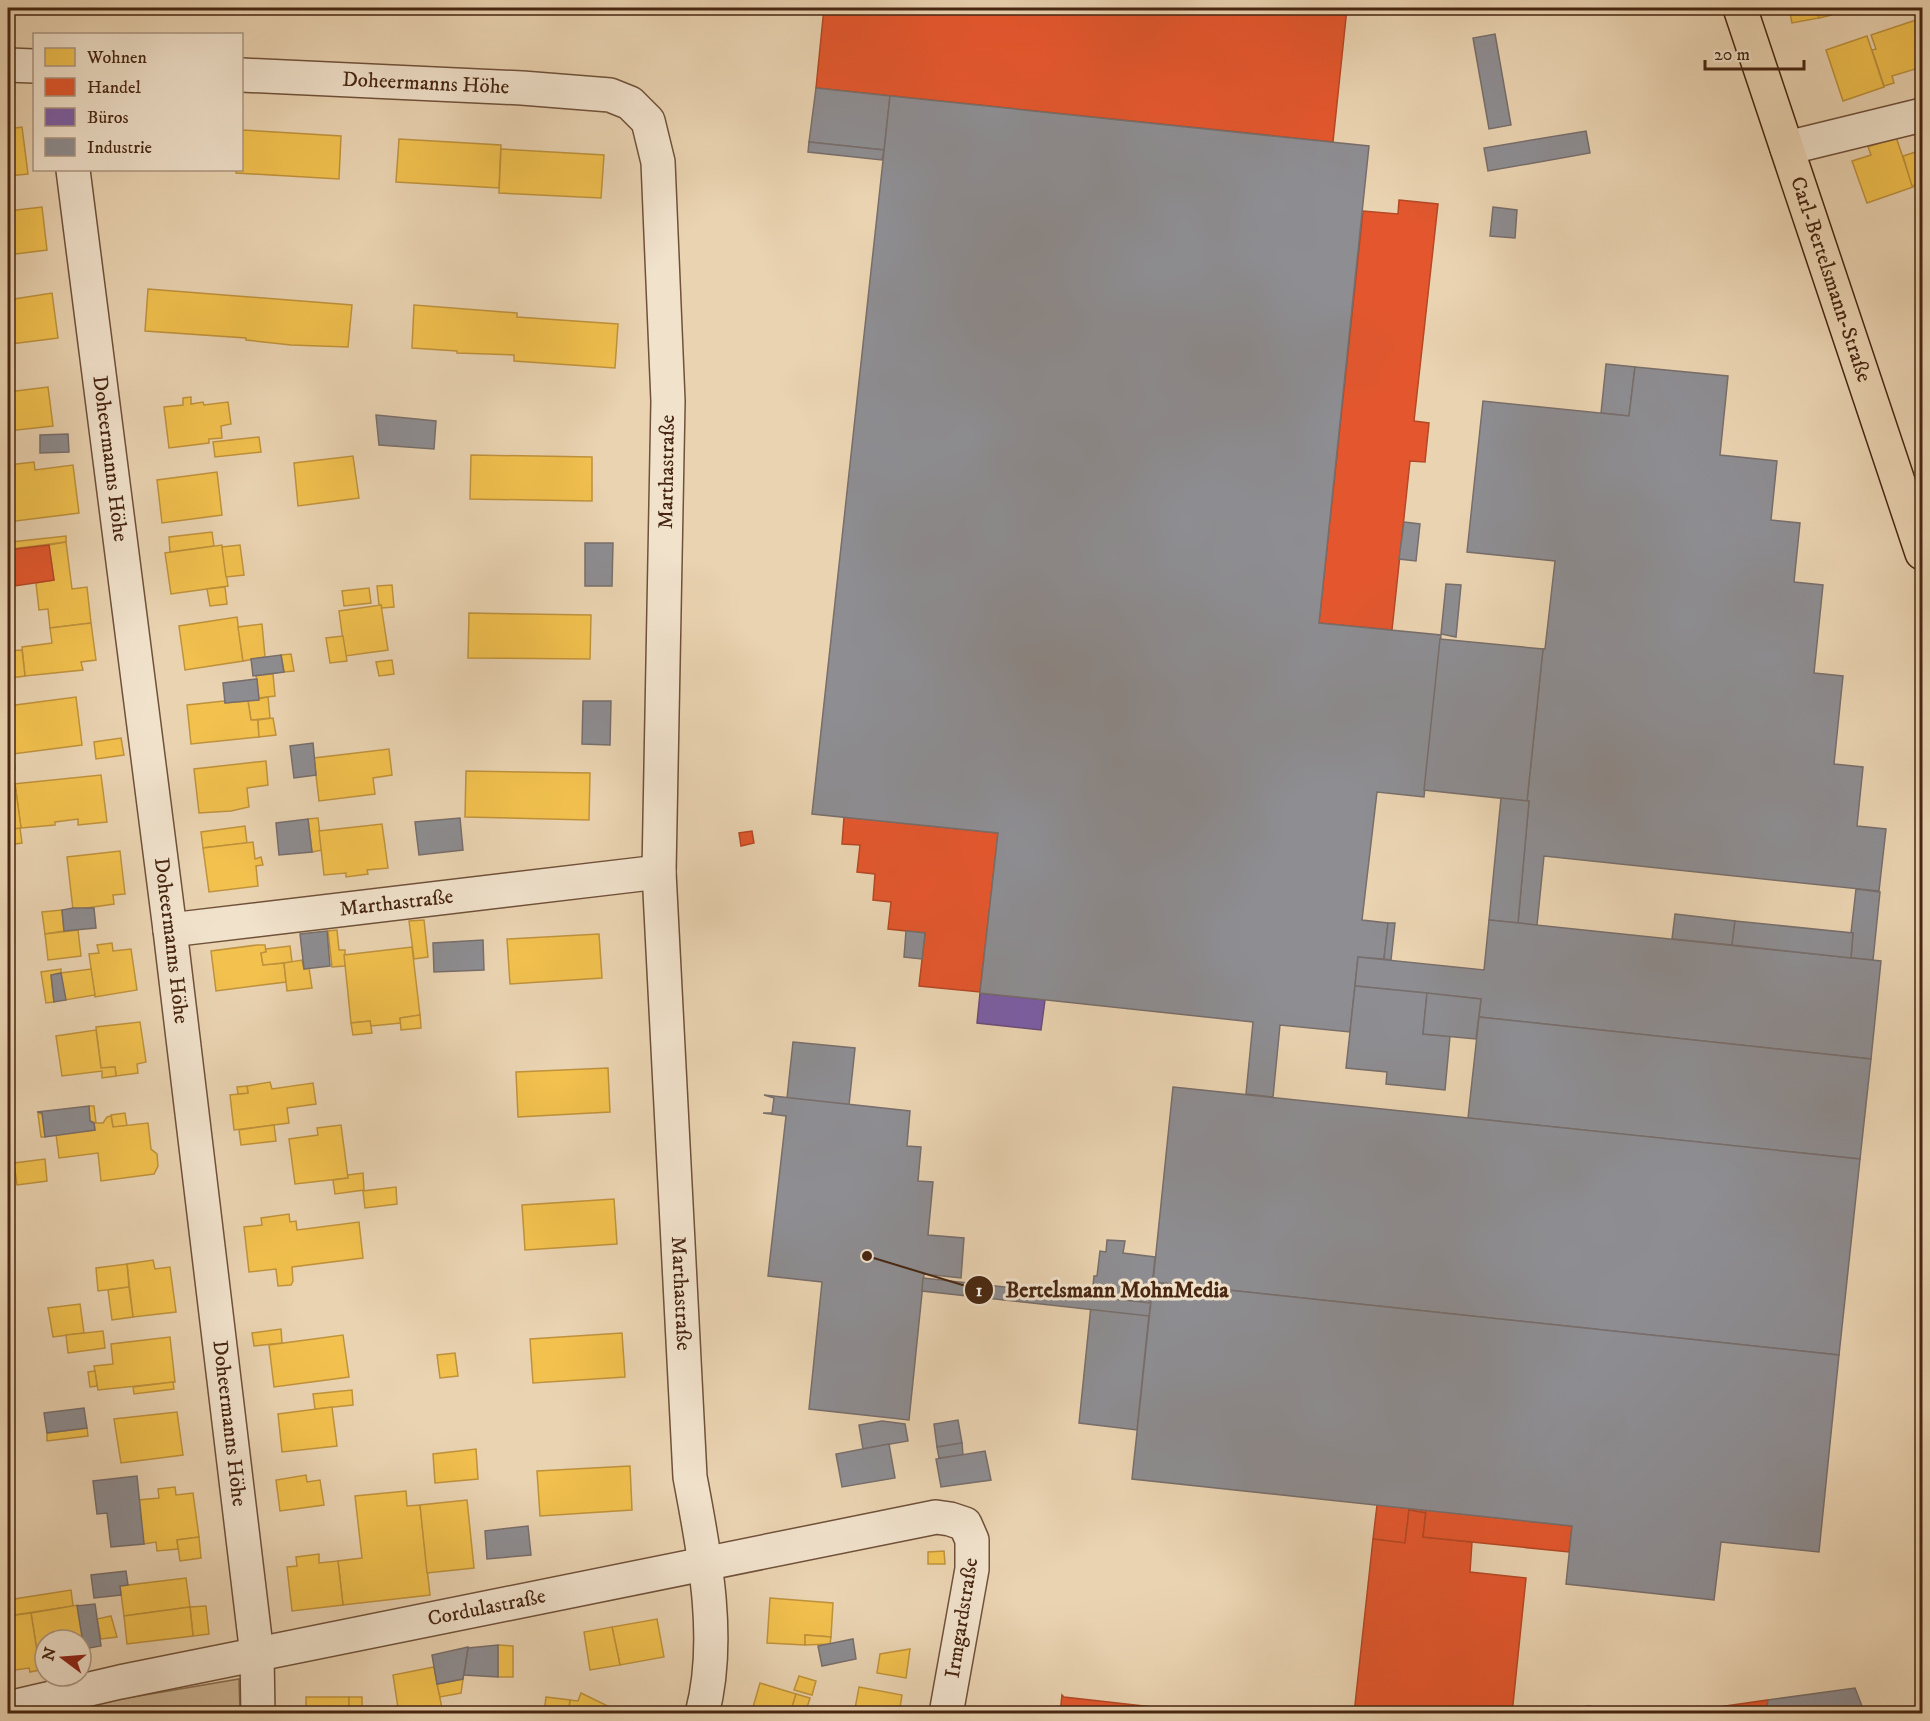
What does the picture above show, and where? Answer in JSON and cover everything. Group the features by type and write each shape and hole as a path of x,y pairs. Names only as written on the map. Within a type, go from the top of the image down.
{"main road":[{"name":"Carl-Bertelsmann-Straße","path":"1740,8 1923,553"}],"street":[{"path":"8,65 33,66"},
{"name":"Doheermanns Höhe","path":"243,75 610,95"},
{"name":"Marthastraße","path":"610,95 630,103 648,121 658,162 668,401 659,872 690,1477 706,1562 711,1635 706,1699 702,1713"},
{"path":"1787,147 1923,115"},
{"name":"Doheermanns Höhe","path":"73,171 170,930 257,1654 258,1713"},
{"name":"Marthastraße","path":"170,930 659,872"},
{"name":"Cordulastraße","path":"8,1708 257,1654 936,1517 965,1524"},
{"name":"Irmgardstraße","path":"946,1713 972,1569 972,1540 965,1524"}],"shaded area":[{"path":"239,1679 240,1713 56,1714 121,1699"}],"building: Wohnen":[{"path":"1789,8 1817,8 1819,18 1792,23"},
{"path":"1817,8 1831,8 1832,15 1819,18"},
{"path":"1916,20 1922,41 1922,67 1892,76 1894,83 1884,86 1872,50 1876,49 1871,35"},
{"path":"1867,36 1884,87 1843,101 1826,50"},
{"path":"22,127 28,174 8,176 8,129"},
{"path":"243,130 341,136 339,179 236,173 236,171 243,171"},
{"path":"1896,137 1913,187 1867,203 1852,161 1871,155 1868,147"},
{"path":"399,139 501,145 499,188 396,182"},
{"path":"501,149 604,155 601,198 499,193"},
{"path":"1922,150 1922,183 1912,186 1903,156"},
{"path":"42,207 47,250 8,255 8,211"},
{"path":"148,289 352,305 348,347 291,345 246,340 246,338 145,331"},
{"path":"52,293 58,338 11,344 10,339 8,340 8,300"},
{"path":"414,305 517,313 517,317 618,324 615,368 514,361 514,355 457,353 457,351 412,348"},
{"path":"48,387 53,426 8,431 8,392"},
{"path":"191,397 191,404 228,402 231,424 221,426 222,438 209,439 209,443 169,448 164,407 183,405 183,398"},
{"path":"259,437 261,452 215,457 213,442"},
{"path":"471,455 592,457 592,501 470,499"},
{"path":"353,456 359,498 298,506 294,463"},
{"path":"34,462 35,470 73,465 79,513 8,522 8,465"},
{"path":"217,472 222,515 162,523 157,480"},
{"path":"212,532 214,546 170,552 169,537"},
{"path":"66,536 66,542 11,549 11,542"},
{"path":"66,542 72,589 87,587 91,623 50,628 48,609 39,610 36,583 54,580 49,545"},
{"path":"222,545 228,586 171,594 165,553"},
{"path":"240,545 244,575 226,577 222,547"},
{"path":"392,585 394,607 382,608 379,605 377,586"},
{"path":"225,587 227,604 210,606 207,589"},
{"path":"369,588 371,603 344,606 342,591"},
{"path":"381,605 388,650 345,656 339,611"},
{"path":"469,613 591,615 590,659 468,658"},
{"path":"237,617 243,661 185,670 179,626"},
{"path":"91,623 96,660 81,662 83,670 25,676 22,647 52,643 50,628"},
{"path":"262,624 265,657 243,661 238,627"},
{"path":"343,636 347,661 330,663 326,638"},
{"path":"22,650 25,676 11,678 8,651"},
{"path":"291,654 294,671 284,672 281,655"},
{"path":"392,660 394,674 379,676 376,662"},
{"path":"273,674 275,696 259,698 256,675"},
{"path":"76,697 82,745 13,754 8,706"},
{"path":"268,697 270,718 251,720 248,701"},
{"path":"224,701 225,703 248,701 251,720 258,720 259,737 191,744 187,705"},
{"path":"273,718 276,735 259,737 258,720"},
{"path":"121,738 124,755 96,759 94,742"},
{"path":"389,749 392,775 373,778 375,794 319,801 314,758"},
{"path":"13,752 15,769 8,770 8,753"},
{"path":"266,761 268,785 247,788 249,807 231,811 199,813 194,769"},
{"path":"466,771 590,773 589,820 465,817"},
{"path":"101,775 107,822 78,825 78,819 55,822 55,825 21,828 15,784 13,784"},
{"path":"15,784 21,828 8,830 8,785"},
{"path":"318,818 322,850 312,852 308,819"},
{"path":"382,824 388,868 367,870 368,874 346,877 346,873 324,875 319,831"},
{"path":"245,826 247,843 203,848 201,832"},
{"path":"20,828 22,843 8,845 8,830"},
{"path":"253,842 255,859 261,857 263,865 256,866 258,886 209,892 203,848"},
{"path":"120,851 125,894 113,895 114,904 73,910 67,857"},
{"path":"62,910 64,931 45,934 42,912"},
{"path":"424,920 428,957 414,959 409,921"},
{"path":"78,930 81,956 48,960 45,934"},
{"path":"337,930 339,950 345,950 345,966 332,967 328,931"},
{"path":"599,934 602,978 510,984 507,939"},
{"path":"112,943 113,951 131,949 137,990 95,997 89,954 99,953 97,945"},
{"path":"265,945 266,952 261,953 263,965 284,963 286,982 216,991 211,951"},
{"path":"290,946 292,962 263,965 261,953 266,952 266,949"},
{"path":"412,947 420,1015 400,1018 401,1023 371,1026 370,1021 351,1023 344,955"},
{"path":"302,960 304,969 309,968 312,988 287,991 284,963"},
{"path":"61,969 61,973 51,975 54,1002 46,1003 41,972"},
{"path":"91,969 95,995 65,1000 61,973"},
{"path":"420,1015 421,1028 401,1030 400,1018"},
{"path":"370,1021 372,1033 353,1035 351,1023"},
{"path":"140,1022 146,1062 137,1064 138,1073 116,1076 115,1067 101,1068 96,1027"},
{"path":"96,1030 101,1068 115,1067 116,1076 102,1078 102,1071 62,1076 56,1036"},
{"path":"608,1068 610,1112 518,1117 516,1072"},
{"path":"270,1082 272,1089 313,1083 316,1104 287,1108 289,1123 234,1130 230,1095 248,1093 247,1086"},
{"path":"247,1086 248,1093 238,1094 237,1087"},
{"path":"89,1106 94,1106 96,1123 90,1121"},
{"path":"42,1113 45,1137 41,1137 38,1114"},
{"path":"125,1113 127,1126 113,1127 111,1115"},
{"path":"111,1116 113,1127 148,1123 151,1149 157,1154 158,1166 154,1174 101,1181 98,1153 59,1158 56,1134 95,1130 94,1123 103,1123 107,1117"},
{"path":"274,1125 276,1141 241,1145 239,1130"},
{"path":"341,1125 348,1178 295,1184 289,1139 318,1135 317,1128"},
{"path":"45,1159 47,1181 17,1185 14,1163"},
{"path":"363,1173 364,1190 335,1194 333,1180"},
{"path":"396,1187 397,1204 365,1208 363,1191"},
{"path":"614,1199 617,1244 525,1250 522,1205"},
{"path":"289,1214 290,1222 296,1221 297,1230 359,1222 363,1258 292,1267 291,1285 278,1286 276,1269 249,1272 244,1227 262,1225 261,1218"},
{"path":"153,1260 155,1269 170,1267 176,1312 133,1317 127,1264"},
{"path":"127,1264 129,1287 98,1291 96,1268"},
{"path":"129,1287 133,1317 112,1320 108,1290"},
{"path":"80,1304 84,1333 53,1337 48,1308"},
{"path":"281,1329 282,1343 254,1346 252,1333"},
{"path":"103,1331 105,1348 68,1353 66,1335"},
{"path":"622,1333 625,1377 533,1383 530,1339"},
{"path":"343,1335 349,1377 274,1387 269,1345"},
{"path":"170,1337 175,1382 98,1390 94,1366 113,1364 111,1344"},
{"path":"455,1353 458,1376 440,1378 437,1355"},
{"path":"95,1371 97,1386 90,1387 88,1372"},
{"path":"173,1382 174,1389 134,1394 133,1387"},
{"path":"352,1390 353,1405 315,1409 313,1394"},
{"path":"332,1407 337,1446 282,1452 278,1414"},
{"path":"177,1412 183,1455 121,1463 114,1419"},
{"path":"87,1428 88,1436 47,1441 47,1433"},
{"path":"476,1449 478,1479 435,1483 433,1454"},
{"path":"630,1466 632,1510 540,1516 537,1471"},
{"path":"306,1475 307,1482 320,1480 324,1505 280,1511 276,1480"},
{"path":"175,1487 176,1495 193,1493 199,1537 177,1540 178,1549 157,1551 156,1542 144,1544 138,1500 159,1498 158,1489"},
{"path":"406,1491 407,1506 420,1505 430,1595 343,1605 338,1561 362,1558 355,1496"},
{"path":"467,1500 474,1568 427,1573 420,1505"},
{"path":"199,1537 201,1558 180,1561 177,1540"},
{"path":"944,1551 945,1564 928,1564 928,1552"},
{"path":"319,1554 319,1563 338,1561 343,1605 292,1611 287,1567 297,1566 296,1557"},
{"path":"186,1578 190,1607 124,1616 120,1586"},
{"path":"71,1590 73,1606 8,1616 8,1600"},
{"path":"770,1598 833,1603 831,1637 805,1635 805,1645 767,1643"},
{"path":"78,1605 81,1628 33,1628 31,1613"},
{"path":"206,1606 209,1634 193,1636 190,1607"},
{"path":"190,1607 193,1636 127,1644 124,1616"},
{"path":"31,1613 33,1628 33,1671 30,1672 29,1668 8,1671 8,1616"},
{"path":"111,1616 117,1637 101,1639 97,1619"},
{"path":"657,1619 664,1657 620,1665 612,1627"},
{"path":"612,1627 620,1665 590,1670 584,1632"},
{"path":"805,1635 831,1637 830,1644 805,1645"},
{"path":"498,1645 513,1646 513,1677 498,1677"},
{"path":"910,1649 906,1678 877,1673 880,1654"},
{"path":"434,1667 443,1714 400,1714 393,1675"},
{"path":"799,1676 816,1681 812,1695 794,1690"},
{"path":"463,1679 461,1693 440,1697 437,1684"},
{"path":"760,1683 796,1694 790,1714 751,1714"},
{"path":"859,1687 902,1695 899,1714 854,1714"},
{"path":"581,1693 614,1709 612,1714 568,1714 570,1700 578,1701"},
{"path":"796,1694 810,1698 805,1714 790,1714"},
{"path":"306,1697 349,1697 349,1714 306,1714"},
{"path":"349,1697 362,1697 362,1714 349,1714"},
{"path":"546,1697 570,1700 568,1714 544,1714"}],"building: Handel":[{"path":"824,8 1347,8 1333,142 816,88"},
{"path":"1399,200 1438,204 1414,421 1429,423 1425,462 1410,461 1392,630 1319,623 1363,211 1398,214"},
{"path":"1501,222 1512,223 1511,234 1500,233"},
{"path":"49,545 54,580 8,587 8,550"},
{"path":"844,817 998,833 980,992 919,986 925,933 888,929 891,902 873,900 875,874 857,872 860,845 842,844"},
{"path":"752,831 754,843 741,846 739,833"},
{"path":"1377,1505 1426,1510 1426,1513 1409,1510 1405,1543 1373,1539"},
{"path":"1409,1510 1426,1513 1423,1537 1472,1542 1470,1572 1526,1578 1512,1714 1354,1714 1373,1539 1405,1543"},
{"path":"1426,1510 1572,1526 1569,1552 1423,1537"},
{"path":"1062,1695 1064,1697 1215,1714 1060,1714"},
{"path":"1768,1700 1766,1714 1698,1714 1698,1710"}],"building: Büros":[{"path":"980,993 1045,1000 1041,1030 977,1023"}],"building: Industrie":[{"path":"1495,34 1511,125 1489,129 1473,38"},
{"path":"816,88 890,96 884,150 809,142"},
{"path":"890,96 1369,146 1319,623 1441,635 1424,797 1377,792 1362,920 1388,923 1384,959 1358,957 1350,1032 1280,1025 1273,1097 1246,1094 1253,1022 980,993 998,833 812,814"},
{"path":"1586,131 1590,153 1488,171 1484,148"},
{"path":"809,142 884,150 882,160 808,152"},
{"path":"1493,207 1517,210 1515,238 1490,236"},
{"path":"1606,364 1635,367 1629,416 1601,413"},
{"path":"1635,367 1728,376 1720,455 1777,461 1771,520 1800,523 1794,582 1823,585 1814,673 1843,676 1834,764 1863,767 1857,826 1886,829 1879,891 1544,856 1537,925 1518,923 1529,801 1527,801 1555,561 1467,552 1483,401 1629,416"},
{"path":"376,415 436,421 434,449 379,445"},
{"path":"68,434 69,452 40,453 40,435"},
{"path":"1404,522 1420,524 1416,561 1399,559"},
{"path":"585,543 613,543 612,586 585,586"},
{"path":"1446,584 1461,585 1456,637 1441,634"},
{"path":"1440,639 1543,649 1527,801 1424,790"},
{"path":"281,655 284,672 253,676 251,659"},
{"path":"257,679 259,700 225,703 223,683"},
{"path":"11,690 13,705 8,706 8,691"},
{"path":"583,701 611,701 610,745 582,744"},
{"path":"313,743 316,775 294,778 290,746"},
{"path":"1501,798 1529,801 1518,923 1489,920"},
{"path":"460,818 463,850 419,855 415,822"},
{"path":"308,819 312,852 279,855 276,823"},
{"path":"1856,889 1880,892 1873,960 1851,958 1853,933 1851,933"},
{"path":"94,908 96,928 64,931 62,910"},
{"path":"1675,914 1735,921 1732,945 1672,939"},
{"path":"1489,920 1881,961 1871,1059 1479,1017 1481,999 1355,986 1358,957 1484,970"},
{"path":"1735,921 1853,933 1851,958 1732,945"},
{"path":"1388,923 1395,923 1391,960 1384,959"},
{"path":"327,931 330,966 304,969 300,934"},
{"path":"906,931 925,933 922,959 904,957"},
{"path":"483,940 484,970 434,972 433,943"},
{"path":"61,973 66,1000 54,1002 51,975"},
{"path":"1355,986 1427,993 1423,1034 1450,1036 1445,1090 1386,1084 1387,1072 1346,1068"},
{"path":"1427,993 1481,999 1476,1039 1423,1034"},
{"path":"1479,1017 1871,1059 1860,1159 1468,1118"},
{"path":"793,1042 855,1048 849,1105 787,1098"},
{"path":"1173,1087 1860,1159 1839,1355 1153,1282"},
{"path":"764,1095 910,1111 907,1146 921,1147 918,1181 933,1182 928,1235 964,1238 961,1278 924,1274 909,1420 809,1409 822,1282 768,1276 786,1116 763,1113 772,1113 774,1098"},
{"path":"89,1106 90,1121 94,1123 95,1130 45,1137 42,1113 37,1112"},
{"path":"1107,1240 1125,1241 1123,1253 1155,1257 1137,1430 1079,1423 1094,1276 1097,1276 1100,1251 1106,1252"},
{"path":"923,1278 1151,1303 1149,1316 922,1291"},
{"path":"1153,1282 1839,1355 1819,1552 1721,1542 1714,1600 1566,1584 1572,1526 1132,1479"},
{"path":"84,1408 87,1428 47,1433 44,1413"},
{"path":"958,1420 962,1443 937,1447 934,1424"},
{"path":"882,1421 905,1424 908,1441 863,1449 859,1425"},
{"path":"962,1443 963,1455 939,1458 937,1447"},
{"path":"889,1444 895,1478 842,1487 836,1454"},
{"path":"985,1451 991,1480 941,1487 936,1459"},
{"path":"137,1476 144,1544 111,1547 107,1513 97,1514 93,1481"},
{"path":"528,1526 531,1555 487,1559 485,1531"},
{"path":"126,1571 128,1585 120,1586 121,1595 94,1598 91,1575"},
{"path":"95,1604 101,1646 93,1647 93,1628 81,1628 77,1606"},
{"path":"853,1639 856,1659 822,1666 818,1646"},
{"path":"498,1645 498,1677 464,1675 468,1648"},
{"path":"468,1647 463,1679 437,1684 432,1655"},
{"path":"1855,1688 1865,1714 1766,1714 1768,1700"},
{"path":"1587,1706 1660,1714 1587,1714"}],"place":[{"name":"Bertelsmann MohnMedia","path":"867,1256"}]}
